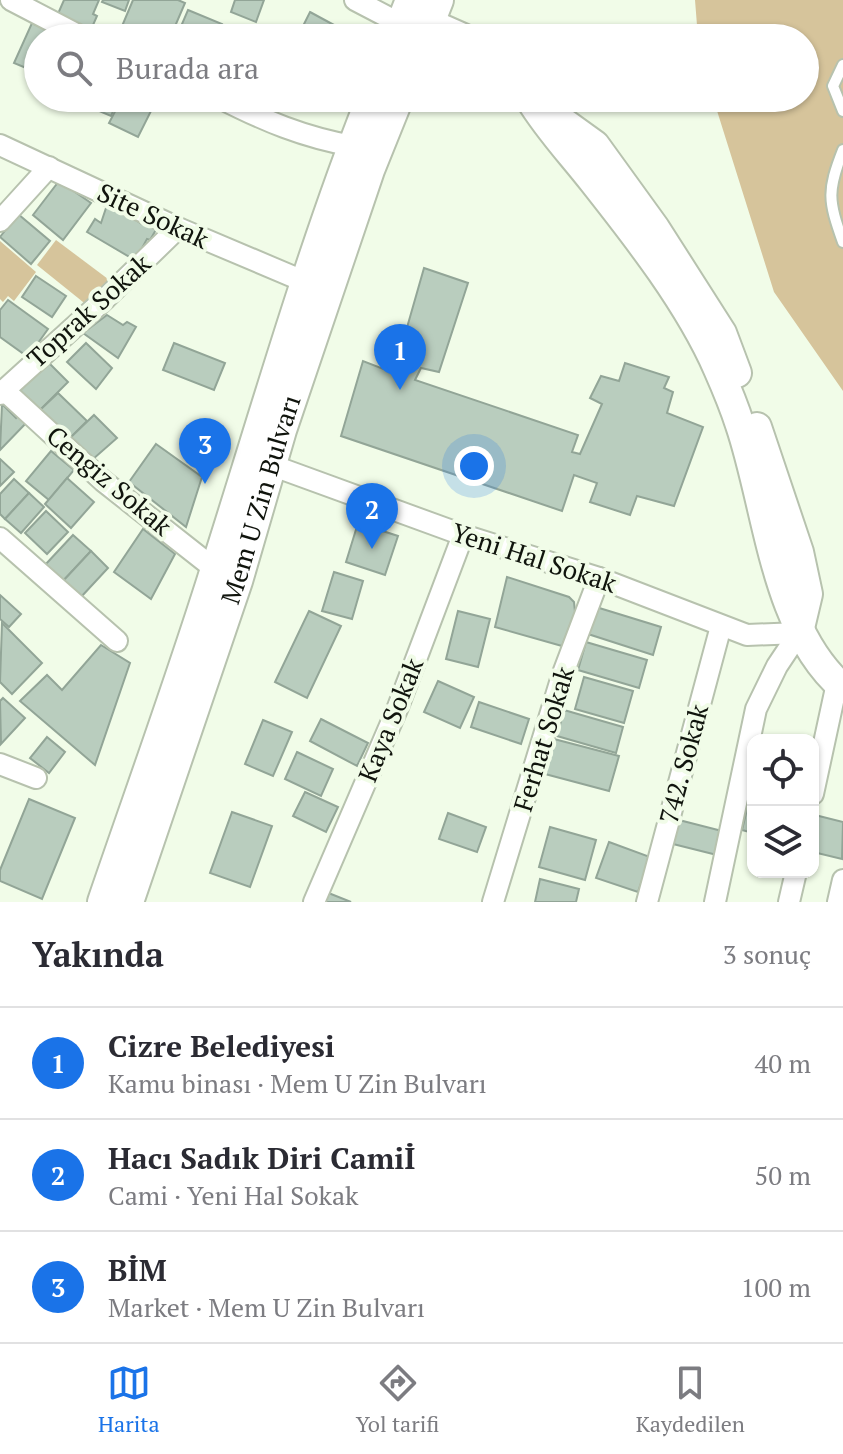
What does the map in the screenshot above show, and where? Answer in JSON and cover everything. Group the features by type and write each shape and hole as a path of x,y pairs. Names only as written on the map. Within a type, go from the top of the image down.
{"main road":[{"name":"Mem U Zin Bulvarı","path":"103,902 216,570 325,223 366,112"},
{"name":"Mem U Zin Bulvarı","path":"128,902 237,581 271,465 369,170 392,112"}],"street":[{"path":"11,0 57,24"},
{"path":"355,0 416,20"},
{"path":"247,112 273,125 320,140 353,146"},
{"path":"538,112 595,183 678,298 717,366 741,427 764,521 799,633 840,685 819,770"},
{"name":"Site Sokak","path":"0,145 178,228 308,283"},
{"path":"0,221 49,167"},
{"name":"Toprak Sokak","path":"2,392 178,228"},
{"name":"Cengiz Sokak","path":"2,392 103,481 216,570"},
{"name":"Yeni Hal Sokak","path":"271,465 463,535 599,578 747,635 799,633"},
{"name":"Kaya Sokak","path":"314,902 398,707 463,535"},
{"path":"0,538 117,641"},
{"name":"Ferhat Sokak","path":"493,902 562,676 599,578"},
{"name":"742. Sokak","path":"647,902 721,626"},
{"path":"715,902 756,709 777,666 799,633"},
{"path":"0,764 36,778"},
{"path":"789,902 795,878"},
{"path":"838,902 843,880"}],"lane":[{"path":"843,65 833,86 843,111"},
{"path":"843,150 829,192 830,208 843,242"}],"shaded area":[{"path":"695,0 843,0 843,391 774,292 717,112 819,112 819,24 697,24"},
{"path":"56,240 112,282 88,306 37,265"},
{"path":"0,241 36,272 14,301 8,296 3,302 0,299"}],"building":[{"path":"64,0 99,0 93,14 97,16 94,24 74,24 57,16"},
{"path":"103,0 129,0 125,11"},
{"path":"133,0 178,0 185,3 176,24 123,24"},
{"path":"235,0 264,0 256,22 231,12"},
{"path":"188,10 222,24 182,24"},
{"path":"310,12 332,24 304,24"},
{"path":"24,41 24,67 14,63"},
{"path":"115,112 150,112 138,137 109,123"},
{"path":"59,181 91,203 63,240 33,215"},
{"path":"108,202 142,224 144,220 157,228 150,240 147,239 141,250 145,251 138,262 87,232 95,219 101,223"},
{"path":"18,214 50,241 31,264 0,237"},
{"path":"424,268 468,283 439,372 421,368 415,380 578,435 572,452 580,454 602,404 590,398 601,376 619,381 625,363 669,377 664,388 673,392 667,413 703,427 674,506 637,496 630,515 590,502 597,483 574,475 562,511 341,436 363,361 404,377 410,363 398,359"},
{"path":"36,276 66,296 52,317 22,297"},
{"path":"8,300 48,329 28,357 0,337 0,310"},
{"path":"107,315 123,325 127,322 136,327 118,358 83,333"},
{"path":"86,343 112,368 96,389 67,362"},
{"path":"174,343 225,363 214,390 163,370"},
{"path":"44,358 68,382 39,411 15,387"},
{"path":"58,393 87,421 69,439 39,411"},
{"path":"2,404 16,418 22,411 30,419 0,450"},
{"path":"94,415 117,438 92,460 69,439"},
{"path":"156,444 202,477 186,527 129,482"},
{"path":"51,451 74,470 49,500 26,481"},
{"path":"0,459 14,472 0,486"},
{"path":"67,478 94,502 71,528 45,504"},
{"path":"14,479 29,493 5,519 0,514 0,494"},
{"path":"29,493 44,507 21,533 5,519"},
{"path":"46,511 68,532 47,554 25,533"},
{"path":"358,523 398,536 385,575 346,562"},
{"path":"143,529 175,554 151,599 114,572"},
{"path":"73,535 91,551 63,581 45,565"},
{"path":"91,551 108,568 81,597 63,581"},
{"path":"334,572 363,581 352,619 322,611"},
{"path":"507,577 569,597 574,602 575,612 562,646 495,627"},
{"path":"0,595 21,614 9,627 0,619"},
{"path":"596,607 661,627 653,655 588,634"},
{"path":"309,611 341,626 307,698 275,682"},
{"path":"458,611 490,619 478,667 446,659"},
{"path":"2,623 42,663 12,694 0,682"},
{"path":"586,642 647,660 639,688 578,670"},
{"path":"101,645 130,663 95,765 20,701 47,675 62,690"},
{"path":"584,677 633,691 624,723 575,709"},
{"path":"438,681 474,697 460,728 424,712"},
{"path":"3,698 25,718 1,744 0,701"},
{"path":"479,702 529,719 521,744 471,727"},
{"path":"564,710 623,727 616,753 557,736"},
{"path":"321,719 368,743 357,766 310,741"},
{"path":"263,720 292,732 273,776 245,764"},
{"path":"47,737 65,752 49,773 30,758"},
{"path":"554,739 619,756 609,791 545,774"},
{"path":"297,752 333,769 321,796 285,779"},
{"path":"305,792 338,807 326,832 293,816"},
{"path":"29,799 75,818 42,899 0,881 0,870"},
{"path":"747,809 747,831 742,830"},
{"path":"232,812 272,826 250,887 210,873"},
{"path":"448,813 486,827 477,852 439,839"},
{"path":"819,816 843,822 842,859 819,853"},
{"path":"679,820 722,831 717,855 673,844"},
{"path":"550,827 596,840 585,880 539,867"},
{"path":"609,842 650,857 638,892 596,878"},
{"path":"540,879 579,889 576,902 535,902"},
{"path":"326,892 351,902 322,902"}],"place":[{"name":"Cizre Belediyesi","path":"400,390"},
{"name":"BİM","path":"205,484"},
{"name":"Hacı Sadık Diri Camiİ","path":"372,549"}]}
